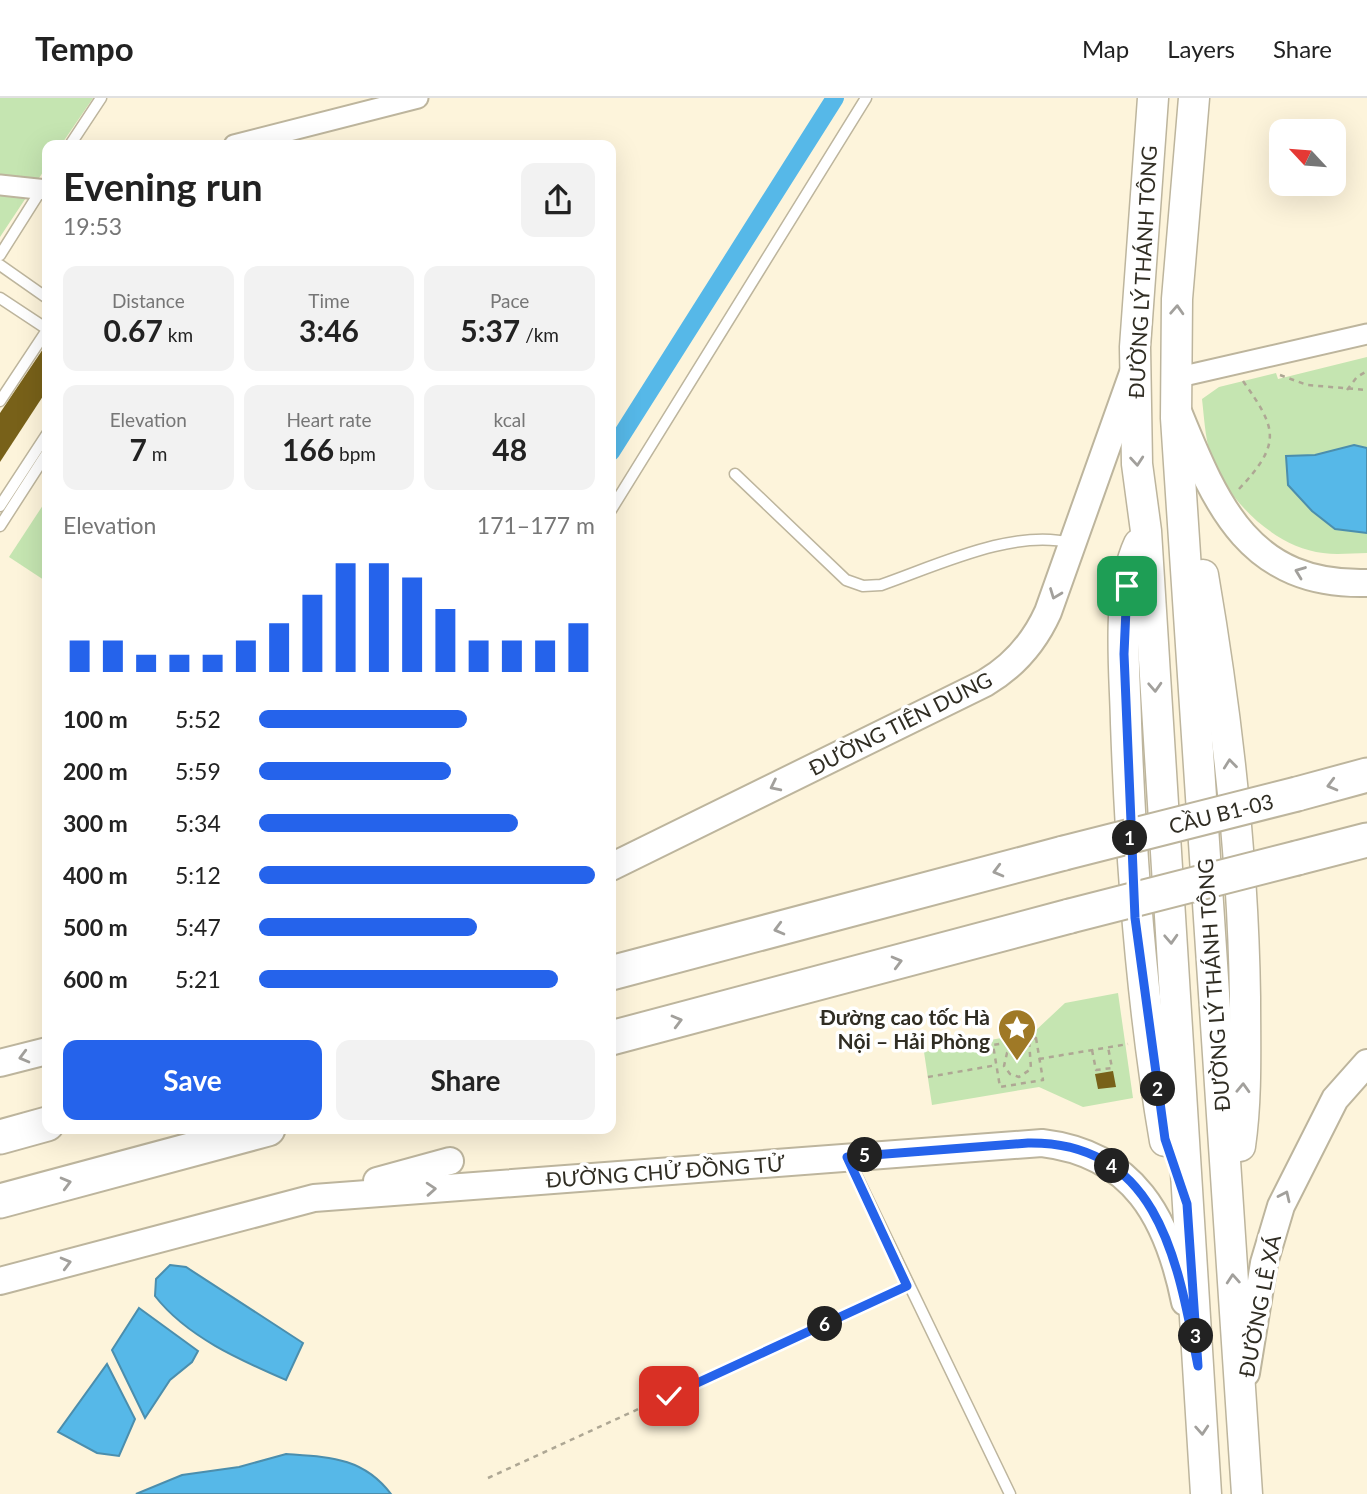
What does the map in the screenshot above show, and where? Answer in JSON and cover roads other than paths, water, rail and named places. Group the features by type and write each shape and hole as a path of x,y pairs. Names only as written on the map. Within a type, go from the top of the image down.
{"highway":[{"name":"CẦU B1-03","path":"616,972 1367,775"},
{"path":"616,1037 1367,840"},
{"path":"0,1137 42,1125"},
{"path":"0,1201 249,1134"}],"main road":[{"name":"ĐƯỜNG LÝ THÁNH TÔNG","path":"1153,98 1134,368 1137,464 1146,531 1134,556 1127,586 1124,654 1134,905 1165,1139 1187,1204 1198,1366"},
{"name":"ĐƯỜNG LÝ THÁNH TÔNG","path":"1194,98 1177,299 1175,392 1181,498 1197,544 1214,644 1228,746 1241,891 1245,1026 1242,1132 1228,1204 1241,1406"},
{"name":"ĐƯỜNG TIÊN DUNG","path":"616,865 995,677 1023,653 1038,633 1075,544 1134,368"},
{"path":"1175,392 1213,494 1242,534 1266,555 1299,572 1335,582 1367,583"},
{"path":"0,1063 42,1052"},
{"name":"ĐƯỜNG LÊ XÁ","path":"1241,1406 1264,1263 1281,1206 1335,1099 1367,1063"},
{"name":"ĐƯỜNG CHỬ ĐỒNG TỬ","path":"0,1281 314,1198 1042,1143 1077,1150 1108,1164 1140,1191 1163,1227 1180,1279 1198,1366"},
{"path":"314,1198 450,1161"},
{"path":"1198,1366 1206,1494"},
{"path":"1241,1406 1247,1494"}],"street":[{"path":"254,140 418,98"},
{"path":"0,185 42,187"},
{"path":"1175,392 1367,334"}],"lane":[{"path":"73,140 101,98"},
{"path":"616,502 866,98"},
{"path":"0,256 42,192"},
{"path":"0,265 42,294"},
{"path":"0,298 42,326"},
{"path":"0,401 42,337"},
{"path":"0,506 42,442"},
{"path":"0,526 42,461"},
{"path":"735,474 846,580 863,586 881,585 1002,545 1045,538 1075,544"},
{"path":"847,1157 907,1286 1010,1494"}],"water":[{"path":"1354,445 1367,448 1367,533 1335,529 1312,511 1288,485 1286,456 1315,455"},
{"path":"170,1265 186,1267 303,1343 286,1380 215,1346 168,1311 155,1296 156,1279"},
{"path":"139,1308 198,1351 192,1362 170,1380 145,1418 112,1350"},
{"path":"107,1364 135,1419 119,1456 97,1453 58,1432"},
{"path":"286,1454 344,1461 369,1473 391,1494 136,1494 182,1475 239,1467"}],"waterway":[{"path":"616,444 835,98"}],"place":[{"name":"Đường cao tốc Hà Nội – Hải Phòng","path":"1017,1062"}]}
